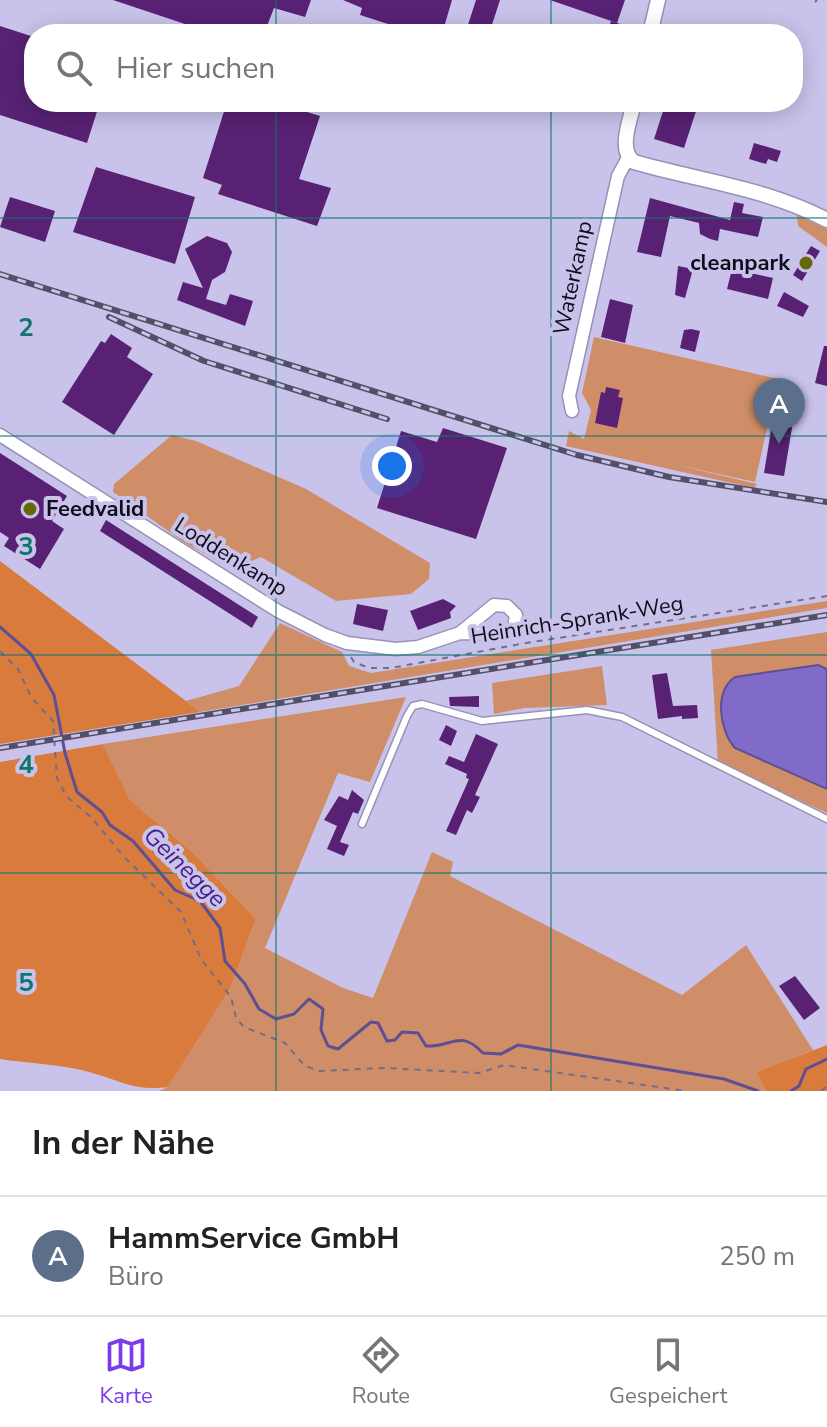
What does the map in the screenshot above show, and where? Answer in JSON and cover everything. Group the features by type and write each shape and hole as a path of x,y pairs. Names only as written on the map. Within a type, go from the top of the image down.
{"street":[{"path":"652,24 658,0"},
{"name":"Waterkamp","path":"572,411 569,396 618,176 628,158 625,148 632,112"},
{"path":"628,158 781,199 827,220"},
{"name":"Loddenkamp","path":"0,435 278,611 347,643 396,649 418,647 460,633"}],"lane":[{"path":"362,824 407,716 413,706 422,704 482,721 587,710 622,717 827,819"}],"path":[{"name":"Heinrich-Sprank-Weg","path":"347,643 354,662 369,668 391,668 526,643 827,596"},
{"path":"0,651 18,669 31,697 53,721 57,778 66,796 92,818 124,857 181,912 201,959 231,997 236,1018 244,1027 285,1043 304,1065 318,1071 385,1068 479,1073 504,1065 686,1091"},
{"path":"821,1091 827,1086"}],"shaded area":[{"path":"797,215 827,229 827,247 798,226"},
{"path":"594,337 778,379 755,482 673,464 757,484 754,488 566,446 569,431 584,439 591,410 582,393"},
{"path":"172,435 196,441 306,489 430,563 429,579 411,594 336,601 261,557 233,569 185,543 113,492 114,484"},
{"path":"0,561 186,701 200,712 0,744"},
{"path":"827,601 827,608 200,712 186,701 239,686 280,623 342,652 349,666 371,673"},
{"path":"827,632 827,813 718,763 711,650"},
{"path":"818,665 827,669 827,789 735,748 725,731 721,711 724,691 735,677"},
{"path":"602,666 607,705 524,708 494,714 492,683"},
{"path":"406,697 370,782 338,773 265,948 343,988 373,998 432,852 453,862 450,876 682,995 746,945 813,1050 758,1072 766,1091 159,1091 168,1087 230,989 256,919 191,851 130,800 103,744"},
{"path":"103,744 130,800 191,851 256,919 230,989 168,1087 138,1087 73,1068 0,1059 0,762"},
{"path":"827,1045 827,1091 766,1091 757,1072"}],"building":[{"path":"113,0 311,0 305,17 274,8 268,24 185,24"},
{"path":"343,0 452,0 445,24 388,24 360,15 362,8"},
{"path":"476,0 500,0 492,24 468,24"},
{"path":"550,0 625,0 617,23"},
{"path":"0,26 24,34 24,112 97,112 87,143 0,115"},
{"path":"224,112 307,112 320,116 299,179 331,188 317,226 218,194 222,185 203,178"},
{"path":"663,112 696,112 684,148 654,139"},
{"path":"754,143 781,151 777,162 768,159 766,164 749,159"},
{"path":"96,167 195,197 175,264 73,232"},
{"path":"10,197 55,211 45,242 0,227"},
{"path":"650,198 730,220 734,202 744,204 742,213 763,217 758,237 720,229 718,241 700,234 699,223 670,216 661,257 637,252"},
{"path":"207,236 227,243 232,252 225,272 212,280 206,299 226,305 230,294 253,301 245,326 177,300 183,282 203,288 185,249"},
{"name":"cleanpark","path":"811,246 820,251 802,281 793,275"},
{"path":"678,266 693,269 685,298 675,295"},
{"path":"732,269 773,278 768,299 727,289"},
{"path":"784,292 809,306 803,317 777,306"},
{"path":"610,299 633,305 625,343 601,337"},
{"path":"684,330 700,331 695,352 680,348"},
{"path":"111,334 132,348 127,357 153,374 114,435 62,402 101,341 105,343"},
{"path":"824,346 827,346 827,386 815,383"},
{"path":"606,387 620,390 618,397 623,398 617,428 595,423 601,392 605,393"},
{"path":"774,412 794,416 784,476 764,473"},
{"path":"443,428 507,448 476,539 377,508 401,431 437,442"},
{"name":"Feedvalid","path":"0,453 67,496 52,521 64,529 40,569 4,546 9,538 0,532"},
{"path":"106,520 258,617 252,628 100,531"},
{"path":"443,599 456,606 450,612 451,618 418,630 410,611"},
{"path":"357,604 388,610 383,631 353,624"},
{"path":"667,673 673,706 697,705 698,718 658,719 652,675"},
{"path":"479,696 479,707 450,706 449,697"},
{"path":"446,725 457,731 451,746 439,740"},
{"path":"476,734 498,744 475,795 480,797 472,813 467,810 456,835 446,831 469,779 466,778 467,774 445,764 449,756 464,762"},
{"path":"352,790 364,800 358,814 353,812 340,842 349,845 344,856 327,849 337,826 324,820 339,796 348,800"},
{"path":"795,976 820,1008 804,1020 779,986"}],"waterway":[{"name":"Geinegge","path":"0,627 31,654 54,695 65,753 77,792 102,812 110,825 133,841 175,890 200,901 220,928 225,961 245,984 259,1009 276,1019 294,1014 309,999 323,1009 321,1030 328,1046 338,1049 371,1022 378,1023 387,1041 395,1040 402,1032 418,1033 426,1046 461,1040 483,1053 501,1054 518,1045 724,1079 758,1091"},
{"name":"Geinegge","path":"791,1091 799,1086 806,1069 827,1059"}],"railway":[{"path":"0,274 577,455 669,477 827,502"},
{"path":"109,317 204,361 387,419"},
{"path":"0,748 827,615"}],"place":[{"name":"cleanpark","path":"806,263"},
{"name":"HammService GmbH","path":"779,444"},
{"name":"Feedvalid","path":"30,509"}]}
